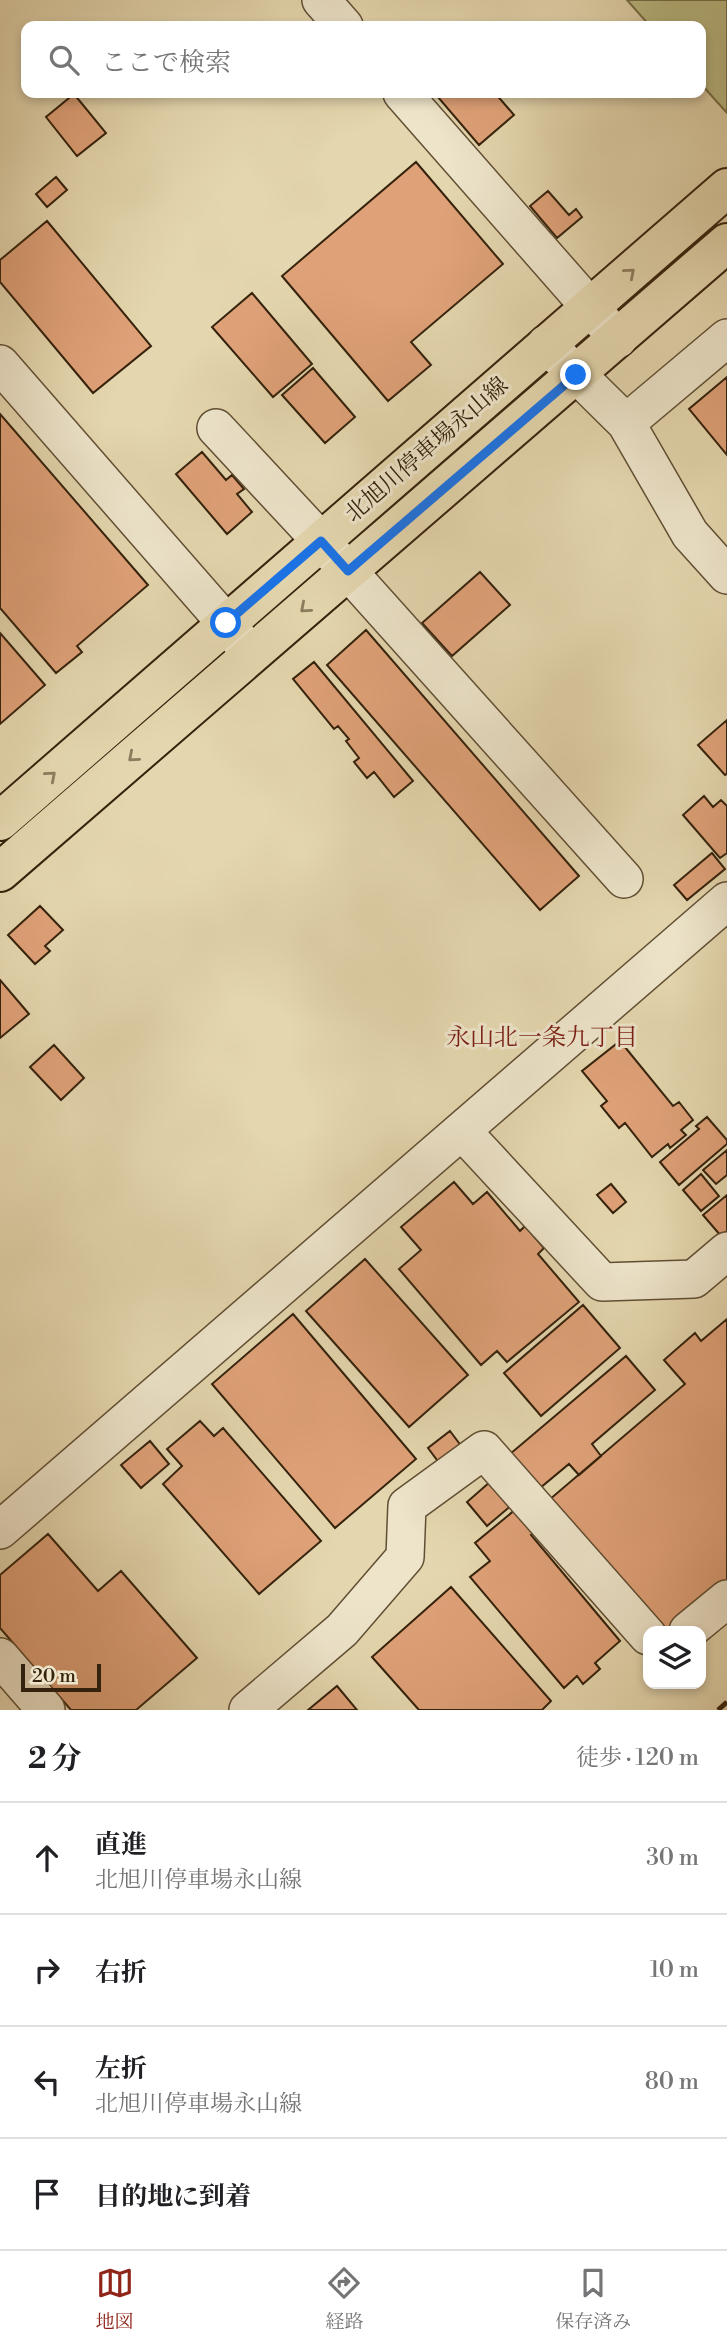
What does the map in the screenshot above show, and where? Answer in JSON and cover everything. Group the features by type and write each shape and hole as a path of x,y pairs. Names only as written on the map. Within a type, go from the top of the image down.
{"main road":[{"name":"北旭川停車場永山線","path":"4,808 226,623 727,188"},
{"name":"北旭川停車場永山線","path":"0,872 727,243"}],"street":[{"path":"321,0 340,21"},
{"path":"406,98 618,339"},
{"path":"626,423 727,338"},
{"path":"546,344 626,423 690,534 727,575"},
{"path":"0,364 251,655"},
{"path":"216,428 624,879"},
{"path":"0,1530 727,901"},
{"path":"462,1131 602,1282 694,1279 727,1251"},
{"path":"248,1710 342,1630 405,1557 407,1506 484,1450 643,1630"},
{"path":"694,1626 727,1599"},
{"path":"0,1657 46,1710"}],"green space":[{"path":"627,0 727,0 727,113 706,90 706,21 646,21"}],"building":[{"path":"69,98 77,98 106,133 77,156 46,117"},
{"path":"439,98 499,98 514,115 479,145"},
{"path":"416,162 503,264 411,342 431,365 388,401 282,276"},
{"path":"56,177 67,190 47,207 36,194"},
{"path":"548,191 569,215 576,209 582,217 557,238 530,206"},
{"path":"47,221 151,346 93,393 0,282 0,260"},
{"path":"252,293 312,364 273,397 212,327"},
{"path":"313,368 355,417 325,443 282,395"},
{"path":"727,377 727,455 689,409"},
{"path":"0,414 148,585 77,646 82,652 56,673 0,608"},
{"path":"202,452 226,480 232,475 244,489 237,494 252,512 227,534 176,474"},
{"path":"480,572 510,605 452,656 422,623"},
{"path":"366,630 579,876 540,910 327,665"},
{"path":"0,633 45,685 0,724"},
{"path":"314,662 413,781 394,797 374,772 367,778 354,762 359,758 346,741 349,739 338,726 334,729 293,679"},
{"path":"727,720 727,774 725,775 698,745"},
{"path":"704,796 713,807 721,800 727,806 727,853 720,858 683,815"},
{"path":"712,853 725,869 687,900 674,885"},
{"path":"40,906 63,930 45,946 50,951 35,964 8,935"},
{"path":"0,980 29,1014 0,1038"},
{"path":"620,1041 673,1106 679,1102 693,1120 681,1130 686,1135 670,1148 668,1144 652,1157 625,1123 619,1128 601,1106 607,1101 582,1071"},
{"path":"54,1045 84,1078 61,1100 30,1067"},
{"path":"707,1117 727,1140 727,1144 679,1185 660,1162 699,1129 696,1126"},
{"path":"727,1150 727,1175 716,1184 703,1170"},
{"path":"701,1174 719,1196 701,1211 683,1190"},
{"path":"454,1182 473,1204 487,1192 520,1231 525,1226 544,1248 538,1254 579,1302 507,1362 497,1351 481,1365 399,1269 421,1250 401,1227"},
{"path":"611,1184 626,1202 613,1213 597,1195"},
{"path":"727,1195 727,1231 721,1236 703,1215"},
{"path":"365,1259 468,1375 409,1427 306,1311"},
{"path":"583,1305 620,1348 541,1416 504,1373"},
{"path":"293,1314 416,1459 335,1528 212,1384"},
{"path":"727,1319 727,1581 674,1626 658,1626 549,1500 685,1384 664,1360 695,1333 701,1341"},
{"path":"626,1356 655,1390 592,1444 601,1456 579,1475 569,1464 540,1488 510,1454"},
{"path":"200,1421 214,1436 223,1428 321,1541 259,1594 163,1484 182,1466 167,1449"},
{"path":"450,1431 465,1451 443,1468 428,1448"},
{"path":"150,1441 169,1464 141,1488 121,1465"},
{"path":"499,1474 520,1498 487,1526 467,1502"},
{"path":"516,1509 535,1532 531,1535 620,1641 595,1663 600,1669 583,1684 577,1676 564,1688 470,1577 490,1561 475,1543"},
{"path":"48,1534 98,1591 121,1571 197,1658 136,1710 71,1710 0,1628 0,1575"},
{"path":"451,1587 551,1701 542,1710 419,1710 372,1657"},
{"path":"337,1686 357,1710 308,1710"}],"railway":[{"path":"718,1710 727,1702"}],"district":[{"name":"永山北一条九丁目","path":"542,1037"}],"route":[{"path":"226,623 321,541 348,571 576,375"}]}
